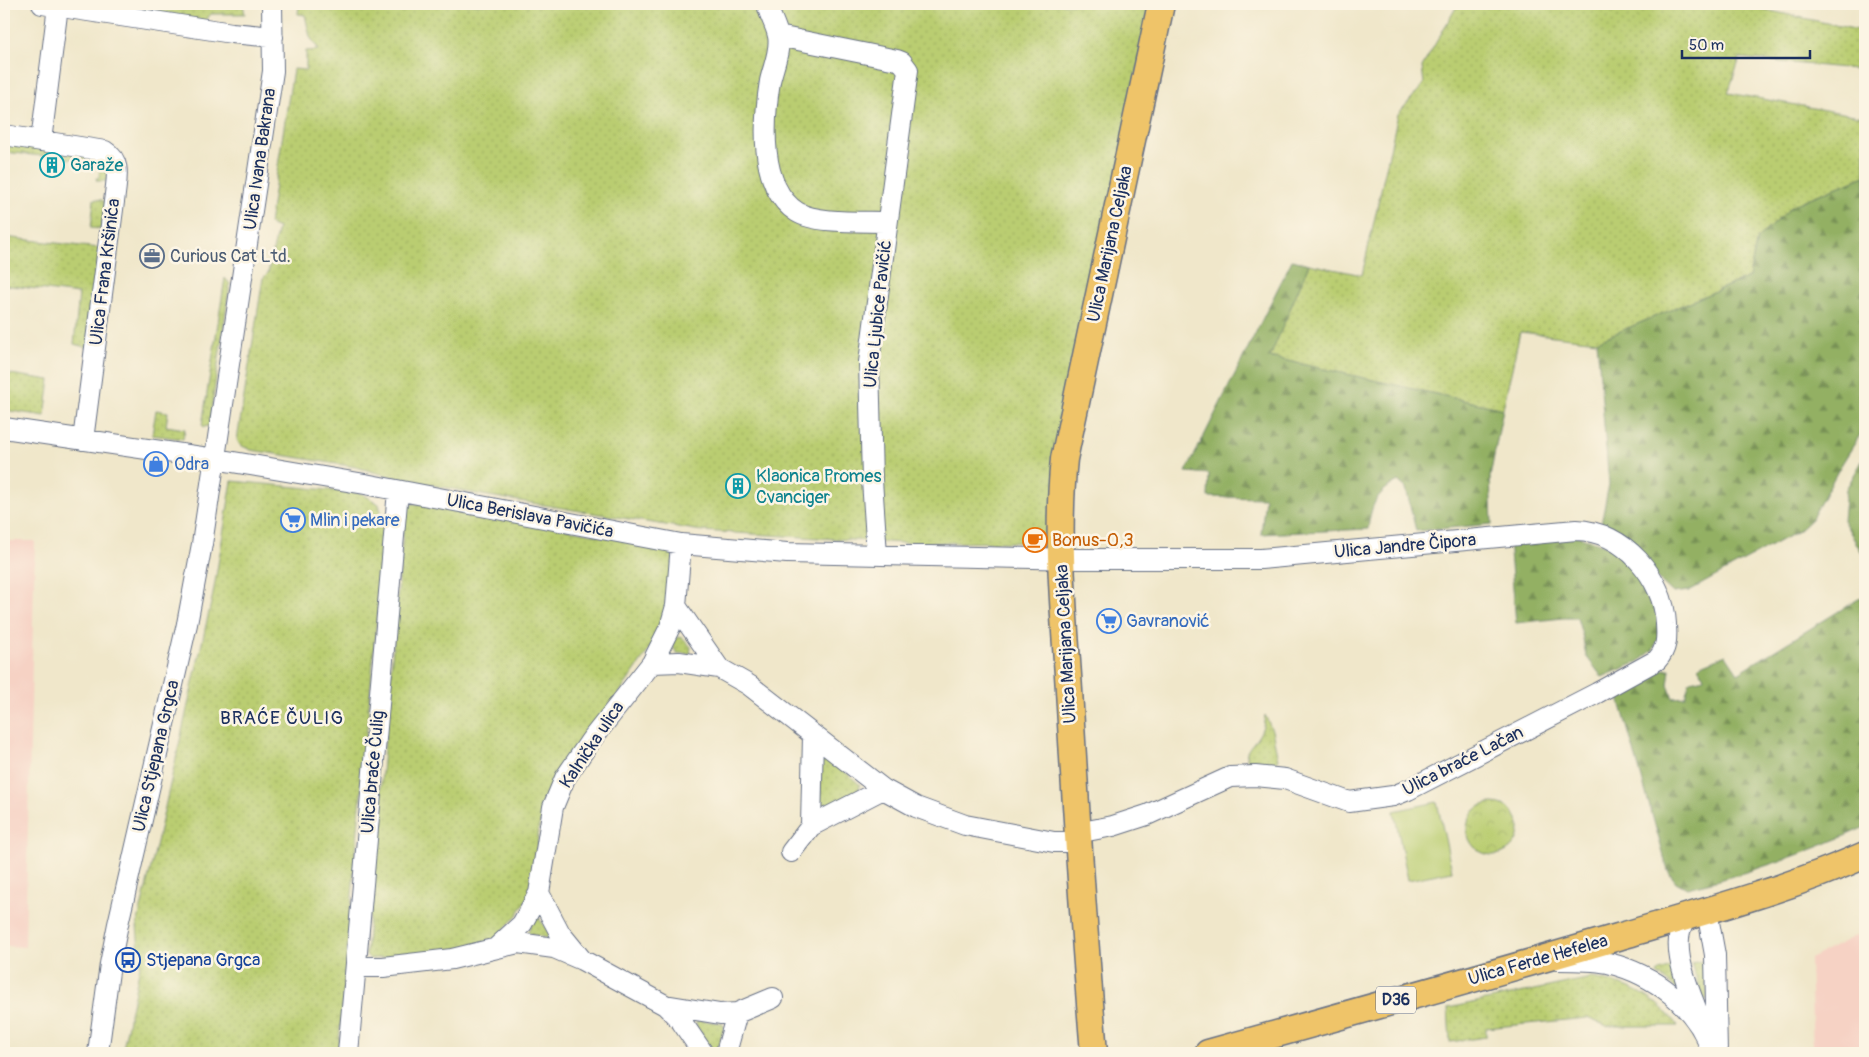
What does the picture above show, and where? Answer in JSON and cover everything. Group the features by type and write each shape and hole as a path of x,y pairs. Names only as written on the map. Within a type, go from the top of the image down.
{"main road":[{"name":"Ulica Marijana Celjaka","path":"1094,1053 1077,838 1061,558 1060,501 1064,459 1161,4"},
{"name":"Ulica Ferde Hefelea","path":"1208,1053 1541,960 1697,914 1801,881 1865,855"}],"street":[{"name":"Ulica Ivana Bakrana","path":"216,459 273,71 272,4"},
{"name":"Ulica Ljubice Pavičić","path":"768,4 778,36 778,49 770,80 766,133 768,166 780,194 797,212 810,217 887,222"},
{"path":"42,141 50,5 232,33 273,37"},
{"name":"Ulica Ljubice Pavičić","path":"778,36 898,60 906,65 908,76 869,362 872,471 877,555"},
{"name":"Ulica Frana Kršinića","path":"4,135 105,151 114,159 117,165 116,194 83,440"},
{"name":"Ulica Berislava Pavičića","path":"4,428 216,459 681,544 787,553 1061,558"},
{"name":"Ulica Stjepana Grgca","path":"98,1053 110,964 187,624 216,459"},
{"name":"Ulica braće Čulig","path":"348,1053 398,491"},
{"name":"Ulica Jandre Čipora","path":"1061,558 1274,558 1589,530 1606,536 1622,546 1636,558 1654,581 1663,598 1665,610 1666,639 1664,652"},
{"name":"Kalnička ulica","path":"497,947 522,924 539,893 553,807 565,778 591,740 652,664 670,627 676,606 681,544"},
{"path":"676,606 719,668"},
{"name":"Ulica braće Lačan","path":"719,668 749,685 882,789 916,807 965,825 1054,842 1077,838 1147,815 1230,778 1255,776 1284,779 1349,802 1393,796 1597,693 1657,660 1664,652"},
{"path":"652,664 679,662 719,668"},
{"path":"810,826 813,736"},
{"path":"791,852 810,826 882,789"},
{"name":"Kalnička ulica","path":"539,893 560,933 582,960"},
{"path":"1712,1053 1679,950 1679,931 1697,914 1715,955 1717,1053"},
{"name":"Kalnička ulica","path":"356,967 383,967 452,959 518,943 554,948 582,960 665,1005 681,1021 703,1053"},
{"path":"1541,960 1591,961 1608,963 1629,970 1662,988 1678,1000 1691,1013 1704,1031"},
{"name":"Kalnička ulica","path":"665,1005 720,1014 737,1013 773,998"},
{"path":"726,1053 737,1013"}],"shaded area":[{"path":"4,541 35,541 25,947 4,946"},
{"path":"1865,931 1865,1053 1813,1053 1810,959"}],"green space":[{"path":"110,4 243,4 245,14 211,14 205,21"},
{"path":"299,4 1150,4 1048,542 903,543 702,531 477,494 388,476 356,467 251,450 240,445 237,440 263,278 268,273 278,228 269,224 293,69 306,70 306,51 319,50 310,37 305,15 298,14"},
{"path":"1458,4 1739,4 1863,31 1865,34 1865,70 1740,58 1728,93 1865,117 1865,176 1795,204 1757,239 1749,277 1597,341 1520,332 1503,409 1269,357 1309,264 1362,275 1398,114 1424,84 1422,67"},
{"path":"4,139 102,154 111,178 106,181 97,181 96,178 99,178 100,162 4,152"},
{"path":"1865,176 1865,427 1812,518 1798,531 1689,591 1673,593 1601,524 1609,484 1597,341 1749,277 1757,239 1795,204"},
{"path":"94,199 106,202 101,229 91,228"},
{"path":"4,237 99,248 88,348 74,344 79,294 4,285"},
{"path":"1292,260 1309,264 1270,357 1503,409 1490,477 1492,524 1416,531 1406,488 1398,481 1384,490 1376,500 1368,529 1261,534 1265,498 1208,497 1209,474 1186,472"},
{"path":"225,278 230,284 209,426 204,427 202,425"},
{"path":"4,373 50,380 45,416 4,410"},
{"path":"156,410 168,412 166,426 185,429 183,439 152,435"},
{"path":"1865,456 1865,558 1843,520 1846,489"},
{"path":"232,481 361,493 379,504 385,526 338,1053 122,1053 140,966 137,925 213,594"},
{"path":"426,503 668,548 673,553 673,569 662,625 649,650 554,788 539,826 535,870 529,896 517,915 495,939 451,952 370,959 366,955 405,510 411,504"},
{"path":"1575,535 1611,547 1652,587 1660,635 1653,650 1638,662 1602,677 1586,656 1577,618 1516,623 1509,541"},
{"path":"1865,595 1865,827 1799,854 1732,876 1687,888 1676,882 1668,871 1617,691 1651,670 1670,669 1668,685 1673,698 1685,697 1690,681 1704,678 1699,666 1726,655 1738,673"},
{"path":"677,637 683,638 691,647 690,654 677,653 673,647 673,641"},
{"path":"1265,715 1272,730 1278,759 1270,768 1252,766 1247,757 1248,750 1264,723"},
{"path":"823,755 829,757 860,785 859,791 820,811 820,760"},
{"path":"1437,802 1452,871 1408,880 1394,811"},
{"path":"1493,803 1503,805 1511,811 1517,819 1519,829 1517,839 1511,847 1503,853 1493,855 1483,853 1475,847 1469,839 1467,829 1469,819 1475,811 1483,805"},
{"path":"538,917 549,933 549,937 546,938 527,933 535,918"},
{"path":"1703,961 1708,996 1706,1000 1703,998 1691,963"},
{"path":"1674,966 1683,994 1657,974 1659,971"},
{"path":"1591,978 1617,984 1640,993 1660,1006 1678,1026 1607,1026 1587,1018 1486,1028 1486,1037 1450,1042 1448,1008"},
{"path":"698,1020 722,1023 724,1028 717,1051 711,1050 697,1027 696,1023"}],"place":[{"name":"Garaže","path":"52,165"},
{"name":"Curious Cat Ltd.","path":"152,256"},
{"name":"Odra","path":"156,464"},
{"name":"Klaonica Promes Cvanciger","path":"738,486"},
{"name":"Mlin i pekare","path":"293,520"},
{"name":"Bonus-0,3","path":"1035,540"},
{"name":"Gavranović","path":"1109,621"},
{"name":"Stjepana Grgca","path":"128,960"}],"district":[{"name":"BRAĆE ČULIG","path":"282,718"}]}
